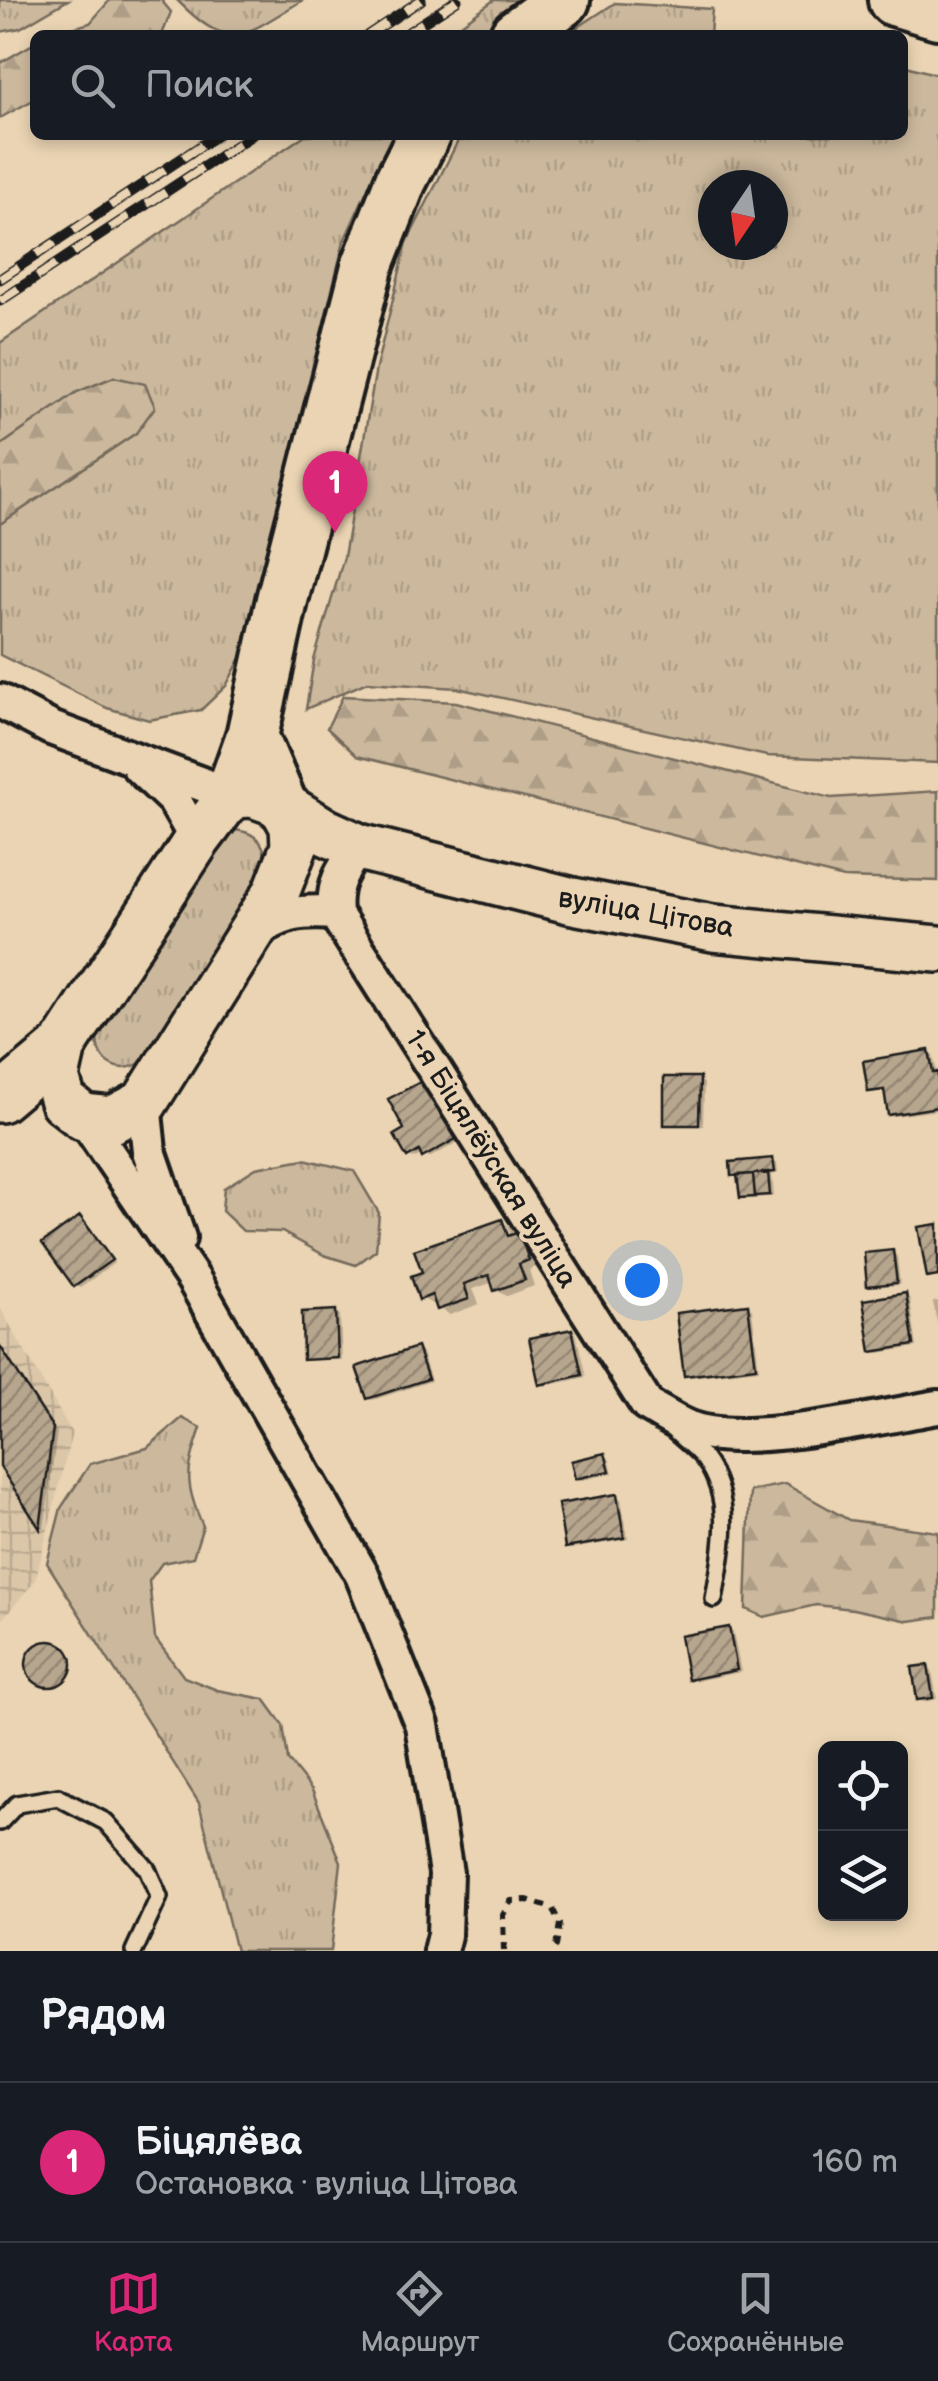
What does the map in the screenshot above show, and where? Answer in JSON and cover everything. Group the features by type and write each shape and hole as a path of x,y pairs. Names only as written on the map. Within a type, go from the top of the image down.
{"main road":[{"path":"523,30 564,0"},
{"path":"894,0 938,14"},
{"path":"0,1102 63,1046 197,840 231,795 252,736 282,600 367,268 401,180 421,140"},
{"path":"0,1102 73,1109 112,1120 144,1103 276,893 294,847 293,826 252,736"},
{"path":"231,795 253,794 282,804"},
{"name":"вуліца Цітова","path":"282,804 359,847 573,901 713,928 938,949"},
{"path":"276,893 308,866 359,847"},
{"path":"63,1046 56,1076 73,1109"}],"street":[{"path":"0,701 51,728 231,795"},
{"path":"129,757 174,800 197,840"},
{"path":"251,934 300,910 335,913 333,890 339,874 359,847"},
{"name":"1-я Біцялёўская вуліца","path":"335,913 647,1404"},
{"path":"144,1103 149,1150 194,1280"},
{"path":"73,1109 194,1280 362,1574 422,1726 446,1873 440,1951"},
{"path":"647,1404 688,1428 714,1434 759,1435 938,1408"}],"lane":[{"path":"647,1404 705,1460 724,1503 724,1539 714,1600"},
{"path":"0,1822 16,1804 58,1796 106,1822 147,1869 160,1898 134,1951"}],"path":[{"path":"506,1948 503,1915 512,1901 527,1900 552,1908 560,1924 556,1946 550,1951"}],"shaded area":[{"path":"0,1308 72,1433 35,1581 0,1622"}],"green space":[{"path":"0,0 68,0 20,28 0,32"},
{"path":"110,0 161,0 171,12 164,30 66,30 90,23"},
{"path":"177,0 303,0 251,30 217,30"},
{"path":"494,0 520,0 484,30 453,30"},
{"path":"615,3 712,9 710,30 574,30"},
{"path":"30,46 30,102 0,118 0,63"},
{"path":"908,66 938,75 938,763 767,756 457,688 367,682 306,709 314,660 344,557 376,368 407,242 458,140 908,140"},
{"path":"298,140 390,140 344,241 243,654 226,686 201,710 149,720 107,708 0,655 0,524 136,433 114,377 77,392 0,446 0,343"},
{"path":"114,377 145,384 155,407 136,433 0,524 0,446 77,392"},
{"path":"343,696 456,702 831,798 938,791 938,881 844,878 357,756 327,728"},
{"path":"234,830 250,834 260,843 265,856 263,872 148,1056 129,1067 111,1064 99,1050 99,1028 223,835"},
{"path":"304,1159 354,1171 379,1213 376,1250 356,1265 324,1255 282,1232 243,1231 222,1211 224,1188 256,1168"},
{"path":"182,1418 201,1428 189,1478 203,1526 193,1557 162,1563 149,1581 155,1638 184,1677 217,1690 264,1699 283,1725 288,1760 312,1790 341,1862 331,1951 236,1951 199,1803 47,1563 61,1508 90,1464 147,1448"},
{"path":"785,1484 849,1520 938,1532 938,1617 909,1621 816,1605 764,1617 746,1609 750,1491"}],"building":[{"path":"929,1050 933,1073 938,1072 938,1107 888,1115 884,1090 868,1092 863,1061"},
{"path":"664,1077 700,1077 699,1125 664,1125"},
{"path":"424,1080 447,1107 441,1111 456,1139 422,1158 419,1151 407,1158 394,1135 404,1129 388,1099"},
{"path":"773,1158 775,1172 731,1176 730,1162"},
{"path":"768,1172 770,1195 755,1196 753,1174"},
{"path":"753,1174 755,1197 740,1198 737,1175"},
{"path":"80,1216 112,1260 74,1287 42,1243"},
{"path":"502,1219 508,1236 519,1232 529,1260 519,1264 525,1280 494,1291 489,1275 464,1284 469,1299 437,1310 432,1295 419,1300 411,1276 422,1272 414,1250"},
{"path":"938,1224 938,1276 927,1278 918,1227"},
{"path":"893,1250 897,1283 867,1286 864,1253"},
{"path":"906,1293 914,1345 871,1352 863,1300"},
{"path":"748,1304 756,1367 684,1376 676,1313"},
{"path":"336,1310 338,1358 303,1360 302,1312"},
{"path":"572,1329 582,1375 539,1385 529,1338"},
{"path":"0,1346 53,1428 40,1529 0,1467"},
{"path":"417,1347 428,1379 367,1399 356,1367"},
{"path":"605,1453 610,1471 575,1479 571,1461"},
{"path":"617,1494 624,1538 565,1548 558,1504"},
{"path":"729,1627 737,1670 688,1680 680,1636"},
{"path":"49,1641 65,1648 72,1664 65,1680 49,1687 33,1680 26,1664 33,1648"},
{"path":"928,1665 933,1698 917,1700 912,1667"}],"railway":[{"path":"376,30 421,0"},
{"path":"412,30 457,0"},
{"path":"0,279 209,140"},
{"path":"0,301 244,140"}],"place":[{"name":"Біцялёва","path":"335,533"}]}
